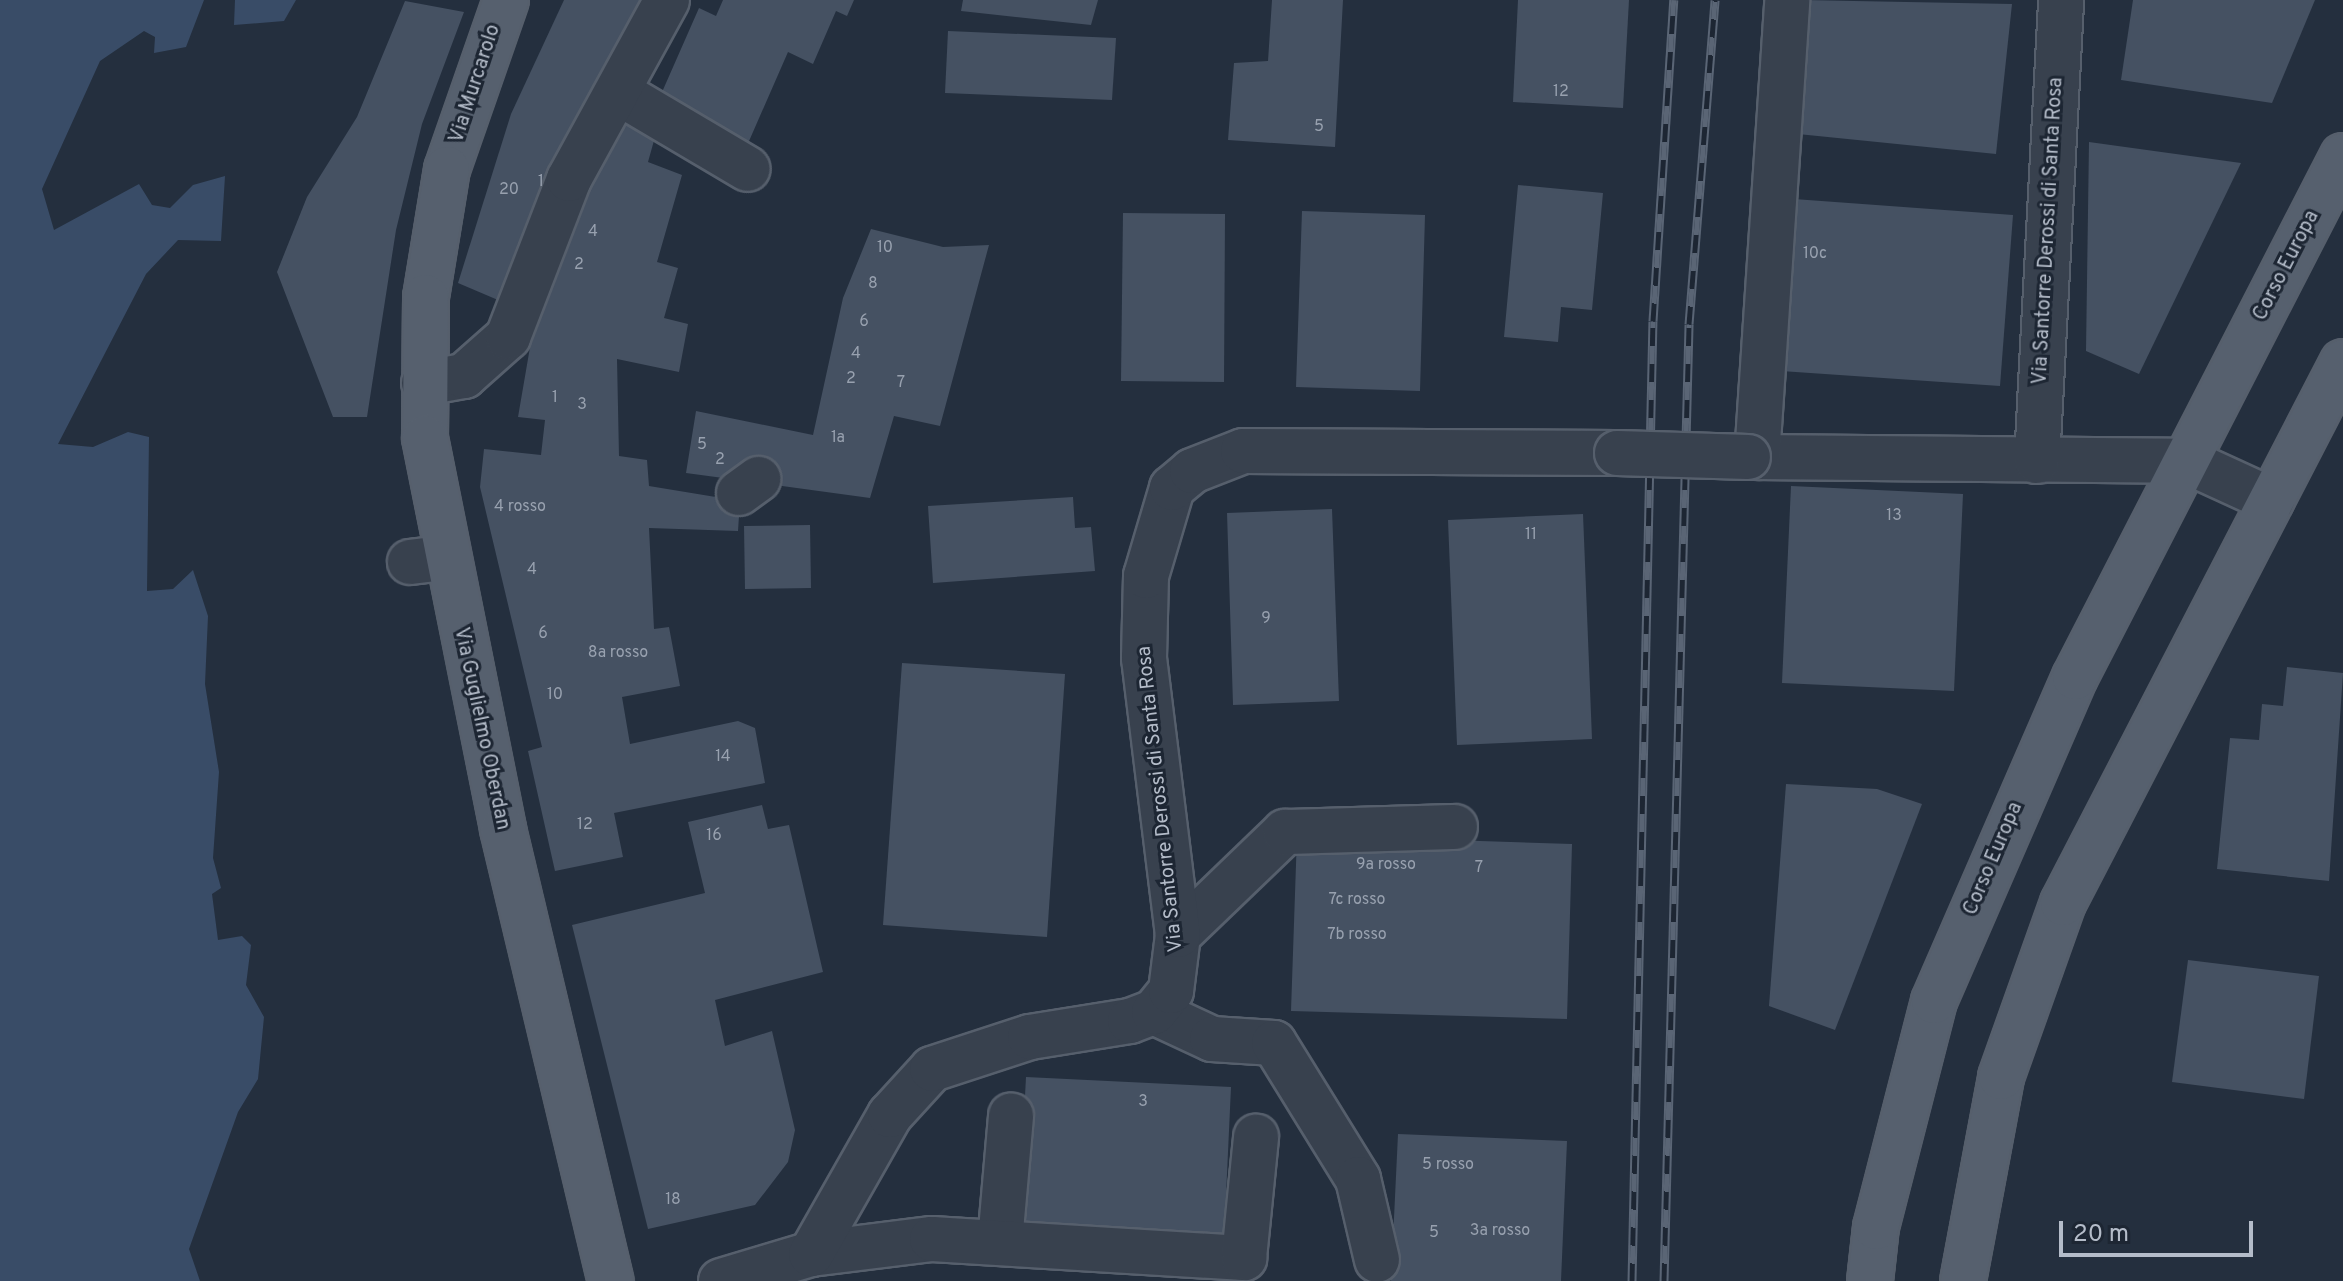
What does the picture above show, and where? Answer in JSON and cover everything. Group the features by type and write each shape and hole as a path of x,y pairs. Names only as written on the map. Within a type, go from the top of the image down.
{"main road":[{"name":"Via Murcarolo","path":"447,169 506,0"},
{"name":"Corso Europa","path":"1870,1281 1876,1227 1934,1001 2075,677 2343,156"},
{"name":"Via Guglielmo Oberdan","path":"447,169 426,297 426,560 611,1281"},
{"path":"1963,1281 2001,1077 2063,903 2343,362"}],"street":[{"path":"424,383 464,376 508,337 569,179 621,94 667,0"},
{"path":"1752,457 1787,0"},
{"name":"Via Santorre Derossi di Santa Rosa","path":"2037,461 2061,0"},
{"path":"621,94 748,169"},
{"name":"Via Santorre Derossi di Santa Rosa","path":"1154,1012 1171,991 1178,935 1144,658 1146,576 1172,488 1192,471 1243,451 2186,461"},
{"path":"2186,461 2271,500"},
{"path":"1178,935 1285,832 1455,827"},
{"path":"811,1254 890,1115 932,1069 982,1049 1154,1012 1212,1039 1274,1043 1358,1179 1377,1260"},
{"path":"1000,1242 1011,1115"},
{"path":"721,1281 811,1254 932,1239 1244,1258 1256,1137"}],"water":[{"path":"0,0 204,0 186,47 154,53 155,37 144,31 100,61 42,189 54,230 139,184 152,205 170,208 193,185 225,176 221,241 178,240 146,274 58,444 93,447 128,432 149,437 147,591 173,589 193,570 208,616 205,684 219,772 213,858 221,888 212,894 218,940 242,936 251,945 246,985 264,1017 258,1079 238,1112 189,1249 200,1281 0,1281"},
{"path":"235,0 296,0 284,21 234,25"}],"building":[{"path":"564,0 645,0 505,303 458,283 511,114"},
{"path":"723,0 854,0 847,16 836,11 813,64 788,52 746,148 655,108 699,8 716,16"},
{"path":"963,0 1098,0 1091,25 961,11"},
{"path":"1272,0 1343,0 1335,147 1228,140 1234,63 1268,61"},
{"path":"1518,0 1629,0 1623,108 1513,102"},
{"path":"1802,0 2012,4 1996,154 1788,133"},
{"path":"2133,0 2315,0 2272,103 2121,80"},
{"path":"405,1 464,12 422,124 396,230 367,417 333,417 277,272 307,197 357,117"},
{"path":"948,31 1116,38 1112,100 945,93"},
{"path":"621,118 655,137 648,162 682,175 657,262 678,268 664,318 688,324 679,372 617,359 619,456 647,460 649,486 740,501 738,531 649,528 654,629 669,627 680,686 622,697 630,744 738,721 755,728 765,783 614,813 623,857 555,871 528,751 542,747 480,487 484,449 541,455 545,420 518,417 545,260"},
{"path":"2089,142 2241,163 2139,374 2086,351"},
{"path":"1518,185 1603,193 1592,310 1561,307 1558,342 1504,337"},
{"path":"1794,199 2013,215 2000,386 1781,371"},
{"path":"1302,211 1425,215 1420,391 1296,387"},
{"path":"1123,213 1225,214 1224,382 1121,381"},
{"path":"871,229 943,247 989,245 940,426 894,416 870,498 686,473 696,411 813,435 843,298"},
{"path":"1791,486 1963,494 1954,691 1782,683"},
{"path":"1073,497 1075,528 1091,527 1095,571 933,583 928,506"},
{"path":"1332,509 1339,701 1233,705 1227,513"},
{"path":"1583,514 1592,739 1457,745 1448,520"},
{"path":"810,525 811,588 745,589 744,526"},
{"path":"902,663 1065,674 1047,937 883,925"},
{"path":"2287,667 2343,673 2329,881 2217,869 2230,738 2259,740 2262,704 2283,706"},
{"path":"1786,784 1877,789 1922,804 1835,1030 1769,1006"},
{"path":"762,805 768,829 789,825 823,972 715,1000 725,1046 772,1031 795,1130 788,1162 755,1205 648,1229 572,925 705,893 688,822"},
{"path":"1297,835 1572,844 1567,1019 1291,1011"},
{"path":"2188,960 2319,976 2304,1099 2172,1082"},
{"path":"1026,1077 1231,1087 1224,1239 1018,1229"},
{"path":"1398,1134 1567,1141 1561,1281 1391,1281"}],"railway":[{"path":"1632,1281 1653,321 1674,0"},
{"path":"1664,1281 1689,324 1715,0"}]}
